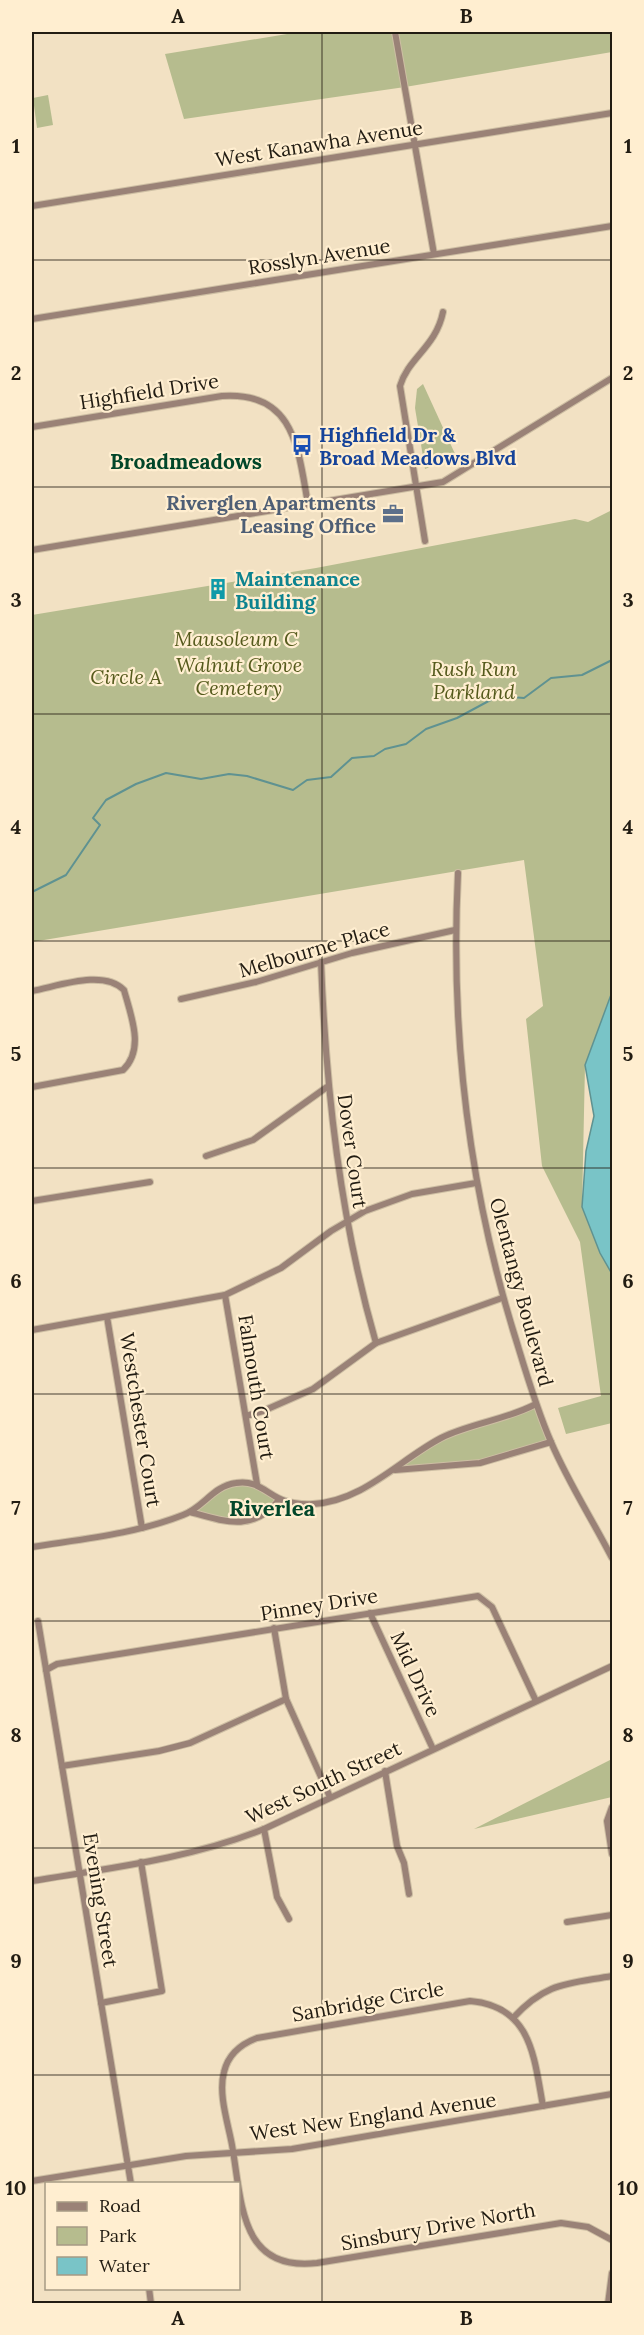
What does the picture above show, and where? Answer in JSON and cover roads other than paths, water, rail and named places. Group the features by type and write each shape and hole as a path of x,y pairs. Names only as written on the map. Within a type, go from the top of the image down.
{"street":[{"path":"395,32 434,254"},
{"name":"West Kanawha Avenue","path":"32,206 612,113"},
{"name":"Rosslyn Avenue","path":"32,319 612,226"},
{"path":"425,542 400,386 403,376 438,330 443,312"},
{"path":"32,550 443,482 612,378"},
{"name":"Highfield Drive","path":"32,427 222,396 249,397 278,412 291,430 298,450 308,504"},
{"name":"Olentangy Boulevard","path":"458,873 456,930 461,1066 476,1183 502,1298 536,1404 569,1481 612,1558"},
{"name":"Melbourne Place","path":"181,999 234,988 321,962 456,930"},
{"name":"Dover Court","path":"321,962 327,1087 346,1220 376,1342"},
{"path":"32,991 101,980 118,984 124,990 136,1046 131,1063 123,1071 32,1087"},
{"path":"206,1156 253,1140 327,1087"},
{"path":"32,1201 150,1182"},
{"path":"32,1329 225,1295 281,1268 346,1220 390,1200 476,1183"},
{"name":"Falmouth Court","path":"225,1295 257,1484"},
{"path":"246,1416 313,1389 376,1342 502,1298"},
{"name":"Westchester Court","path":"108,1317 142,1528"},
{"path":"32,1547 142,1528 190,1512 221,1486 237,1483 257,1484 279,1500 312,1504 335,1501 394,1470 443,1437 523,1412 536,1404"},
{"path":"394,1470 480,1463 551,1442"},
{"path":"190,1512 241,1523 258,1519 279,1500"},
{"name":"Pinney Drive","path":"46,1670 57,1664 469,1596 486,1600 492,1607 536,1701"},
{"name":"Mid Drive","path":"370,1613 433,1749"},
{"name":"Evening Street","path":"38,1621 131,2182"},
{"path":"274,1628 286,1699 330,1797"},
{"name":"West South Street","path":"32,1881 196,1852 264,1829 612,1666"},
{"path":"62,1766 159,1752 190,1743 286,1699"},
{"path":"385,1772 397,1846 404,1863 409,1894"},
{"path":"611,1809 607,1821 612,1854"},
{"path":"264,1829 277,1897 289,1919"},
{"path":"101,2003 162,1991 141,1862"},
{"path":"567,1922 612,1916"},
{"path":"543,2106 528,2037 513,2018 528,2001 544,1990 612,1976"},
{"name":"Sanbridge Circle","path":"233,2152 222,2082 231,2056 247,2042 257,2038 463,2001 494,2006 513,2018"},
{"name":"West New England Avenue","path":"32,2181 127,2165 233,2152 292,2149 612,2094"},
{"name":"Sinsbury Drive North","path":"233,2152 238,2182"},
{"name":"Sinsbury Drive North","path":"240,2190 246,2223 253,2239 268,2254 290,2264 317,2264 561,2223 588,2227 612,2240"},
{"path":"608,2304 612,2273"}],"water":[{"path":"612,992 612,1274 600,1253 582,1207 586,1151 594,1116 585,1065"}],"waterway":[{"path":"32,892 66,875 100,825 93,818 106,800 136,784 166,773 201,779 229,774 247,776 293,790 307,780 331,777 352,758 374,756 385,749 406,744 426,729 457,718 498,696 524,698 551,678 582,675 612,660"}],"place":[{"name":"Highfield Dr & Broad Meadows Blvd","path":"302,445"},
{"name":"Riverglen Apartments Leasing Office","path":"393,514"},
{"name":"Maintenance Building","path":"218,589"}],"district":[{"name":"Broadmeadows","path":"186,461"},
{"name":"Riverlea","path":"272,1508"}],"park label":[{"name":"Mausoleum C","path":"236,638"},
{"name":"Circle A","path":"126,676"},
{"name":"Walnut Grove Cemetery","path":"239,676"},
{"name":"Rush Run Parkland","path":"474,680"}]}
